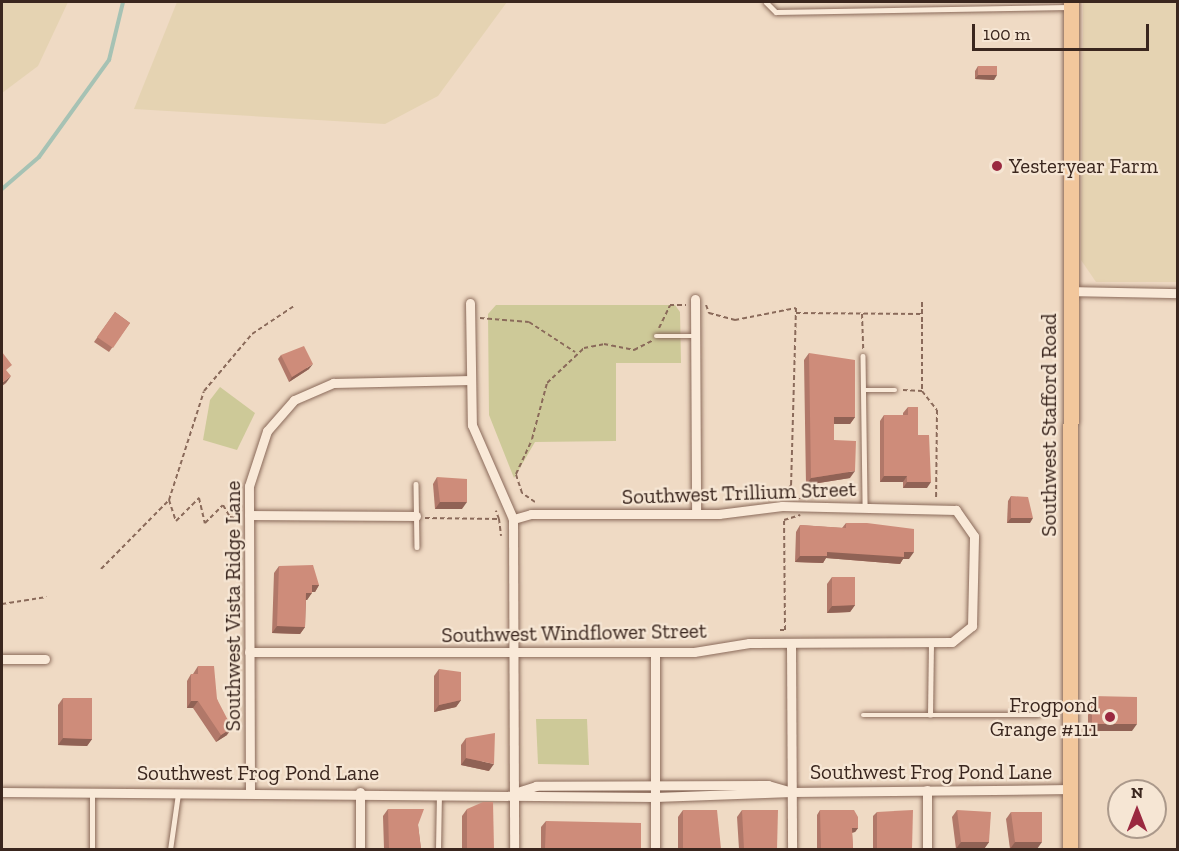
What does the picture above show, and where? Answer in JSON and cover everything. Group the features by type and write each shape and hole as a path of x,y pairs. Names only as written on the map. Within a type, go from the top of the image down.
{"main road":[{"name":"Southwest Stafford Road","path":"1070,849 1071,4"}],"street":[{"path":"1070,291 1178,293"},
{"path":"695,302 696,514"},
{"path":"470,303 471,425 513,519 514,849"},
{"name":"Southwest Vista Ridge Lane","path":"250,791 249,515 258,449 294,400 311,390 357,380 471,380"},
{"name":"Southwest Trillium Street","path":"513,519 531,514 696,514 800,506 936,508 965,516 974,536 968,634"},
{"path":"249,515 416,517"},
{"name":"Southwest Windflower Street","path":"249,652 655,652 791,643 952,642 968,634"},
{"path":"791,643 792,849"},
{"path":"655,652 655,849"},
{"path":"2,659 45,659"},
{"name":"Southwest Frog Pond Lane","path":"514,793 536,786 655,785 768,785 792,792"},
{"name":"Southwest Frog Pond Lane","path":"2,792 439,792 655,797 792,792 1071,789"},
{"path":"927,790 927,849"},
{"path":"360,792 360,849"}],"lane":[{"path":"766,2 776,12 1071,4"},
{"path":"656,336 695,336"},
{"path":"863,356 865,507"},
{"path":"863,390 895,390"},
{"path":"416,484 417,547"},
{"path":"930,715 932,642"},
{"path":"863,715 1039,716"},
{"path":"92,791 92,849"},
{"path":"170,849 178,791"},
{"path":"438,849 439,792"}],"path":[{"path":"535,502 522,493 516,474 532,439 547,383 575,352 593,344 633,350 656,336 661,315 670,305 695,302 709,305 709,314 735,320 778,307 796,308 791,485 785,494 800,494 800,519 784,519 785,630 780,630"},
{"path":"922,302 921,391 937,410 936,508"},
{"path":"101,569 169,500 201,397 252,334 294,306"},
{"path":"796,313 922,314"},
{"path":"862,314 863,356"},
{"path":"470,318 522,320 575,352"},
{"path":"895,390 921,391"},
{"path":"169,500 176,521 199,498 205,523 223,505 230,517 240,518 240,526"},
{"path":"496,512 501,536"},
{"path":"416,517 499,519"},
{"path":"2,604 46,597"}],"shaded area":[{"path":"2,2 68,2 38,66 2,93"},
{"path":"177,2 507,2 438,96 385,124 134,109"},
{"path":"1083,2 1177,2 1177,282 1096,282 1081,260"},
{"path":"496,305 675,305 680,312 681,363 616,363 616,441 535,442 514,478 489,415 488,314"},
{"path":"220,387 255,413 237,450 203,440 210,400"},
{"path":"536,719 587,719 589,765 538,764"}],"building":[{"path":"978,66 997,66 997,75 978,75"},
{"path":"115,312 130,323 113,348 97,337"},
{"path":"304,346 313,364 292,377 281,355"},
{"path":"2,352 12,365 6,370 11,376 2,383"},
{"path":"809,353 855,360 855,417 834,417 834,440 856,441 855,471 811,478"},
{"path":"908,407 918,407 918,435 929,435 931,482 907,482 907,476 884,476 884,415 908,415"},
{"path":"437,477 467,479 467,502 440,502"},
{"path":"1011,496 1028,497 1033,518 1011,518"},
{"path":"846,523 867,523 914,529 914,552 904,552 904,557 827,552 827,556 800,556 800,525 846,528"},
{"path":"313,565 319,585 312,585 312,593 306,593 305,627 277,626 279,566"},
{"path":"832,577 855,577 855,605 832,606"},
{"path":"198,666 214,666 217,699 232,728 221,735 198,701 191,701 191,674 198,674"},
{"path":"439,669 461,672 461,700 439,705"},
{"name":"Frogpond Grange #111","path":"1092,696 1137,697 1137,724 1092,724"},
{"path":"63,698 92,698 92,739 63,738"},
{"path":"495,733 494,764 466,758 466,738"},
{"path":"483,802 493,802 494,849 467,849 467,809"},
{"path":"388,809 424,809 418,825 421,849 389,849"},
{"path":"683,810 717,810 721,849 683,849"},
{"path":"742,810 778,810 777,849 744,849"},
{"path":"820,810 854,810 858,817 858,828 852,828 853,849 821,849"},
{"path":"913,810 912,849 877,849 877,812"},
{"path":"957,810 991,812 989,842 961,842"},
{"path":"1011,812 1042,812 1042,842 1015,842"},
{"path":"546,821 641,823 641,849 545,849"}],"waterway":[{"path":"2,189 39,157 109,60 123,2"}],"place":[{"name":"Yesteryear Farm","path":"997,166"},
{"name":"Frogpond Grange #111","path":"1110,717"}]}
